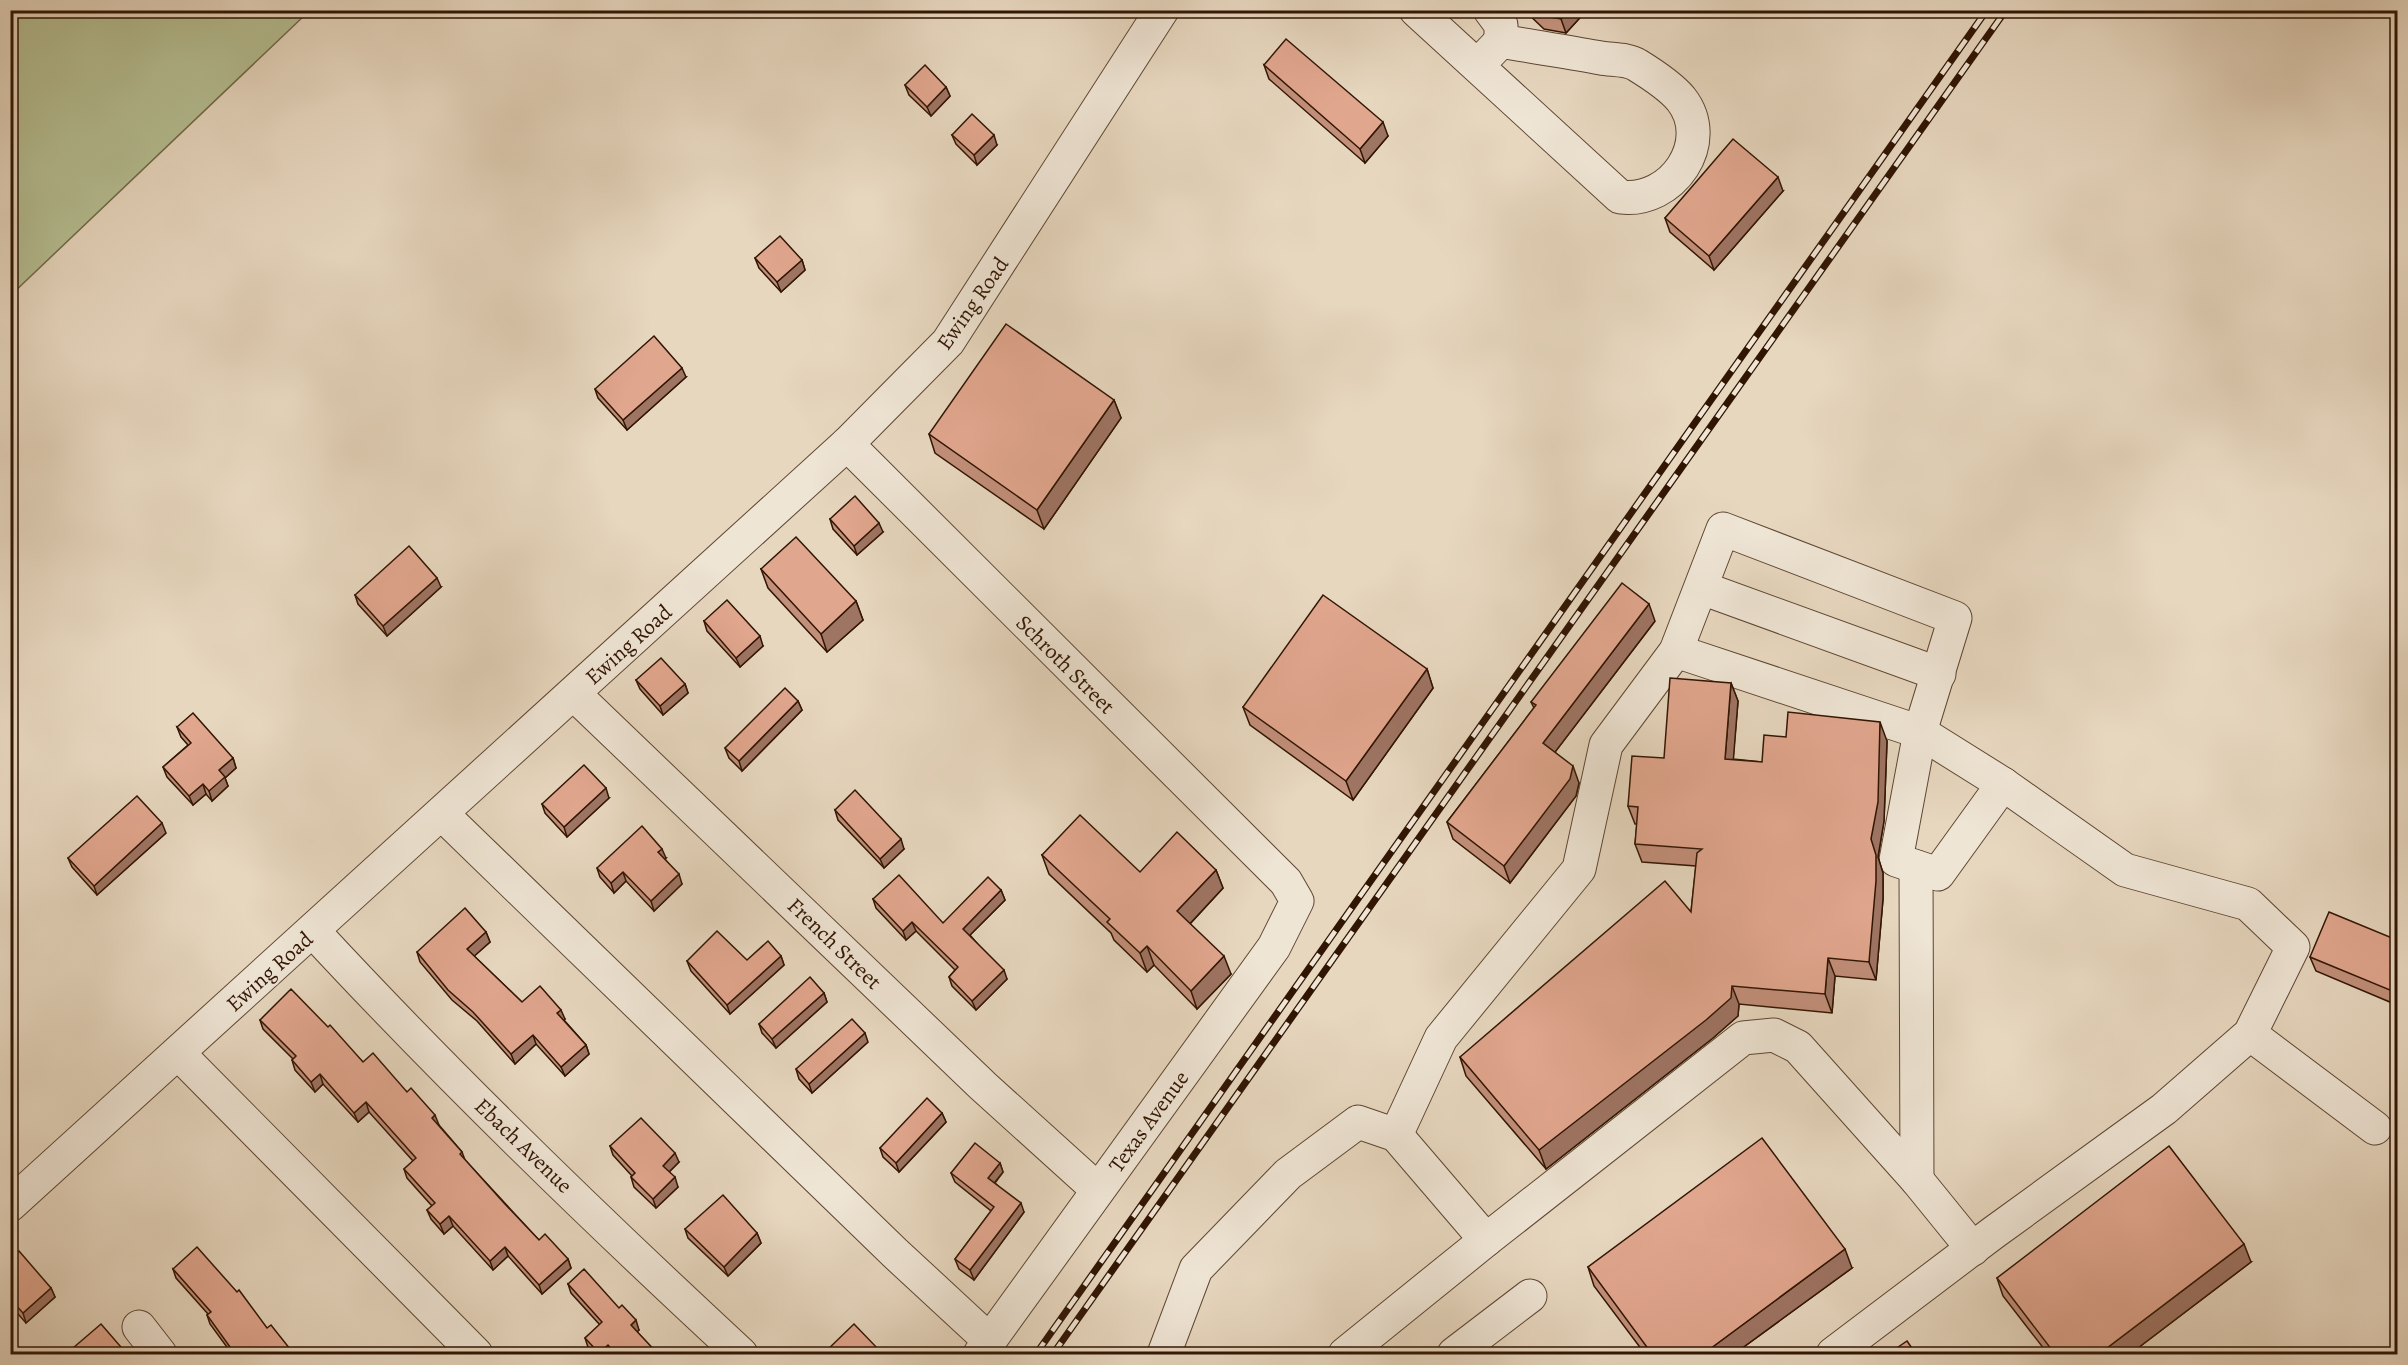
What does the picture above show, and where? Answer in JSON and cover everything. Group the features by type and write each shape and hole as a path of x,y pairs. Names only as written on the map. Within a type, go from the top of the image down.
{"street":[{"name":"Ewing Road","path":"10,1205 847,444 948,342 1162,10"},
{"path":"1477,66 1501,41 1501,25 1490,10"},
{"path":"1433,16 1477,66 1620,197 1637,199 1661,191 1686,164 1693,141 1689,114 1680,98 1635,63 1501,41"},
{"name":"Schroth Street","path":"847,444 1286,882"},
{"path":"1396,1135 1441,1038 1578,869 1606,745 1676,651 1723,529 1955,618 1940,674 1920,732 1896,860 1938,874 2003,784"},
{"path":"1702,588 1940,674"},
{"path":"1676,651 1920,732 2003,784 2125,870 2247,904 2293,947 2250,1034 2164,1109 1833,1354"},
{"name":"French Street","path":"574,694 983,1086 1098,1190"},
{"path":"442,814 895,1254 985,1348"},
{"path":"1916,867 1917,1180"},
{"name":"Texas Avenue","path":"985,1348 1274,947 1297,901 1286,882"},
{"name":"Ebach Avenue","path":"313,931 383,1006 741,1354"},
{"path":"2250,1034 2375,1128"},
{"path":"1345,1354 1743,1038 1773,1035 1798,1047 1917,1180 1973,1249"},
{"path":"178,1053 476,1354"},
{"path":"1164,1354 1196,1269 1288,1174 1358,1122 1396,1135 1486,1240"},
{"path":"1454,1354 1530,1296"},
{"path":"139,1327 160,1354"}],"green space":[{"path":"11,11 300,11 306,14 11,295"}],"building":[{"path":"1534,10 1569,10 1561,19 1539,15"},
{"path":"1286,39 1383,122 1360,149 1264,65"},
{"path":"925,65 946,87 927,107 905,85"},
{"path":"972,114 994,135 974,155 952,135"},
{"path":"1733,139 1778,177 1709,256 1665,218"},
{"path":"780,236 802,260 777,282 755,258"},
{"path":"1006,324 1114,400 1037,510 929,434"},
{"path":"654,336 682,368 623,420 595,389"},
{"path":"855,496 879,523 854,546 830,519"},
{"path":"796,537 856,601 821,634 761,569"},
{"path":"409,546 437,578 383,626 355,595"},
{"path":"1622,583 1649,604 1543,743 1573,766 1570,779 1504,866 1447,822 1536,705 1531,702"},
{"path":"1323,595 1427,669 1346,781 1243,707"},
{"path":"727,600 760,636 736,658 704,621"},
{"path":"661,658 685,684 660,706 636,680"},
{"path":"1670,678 1731,683 1725,759 1762,762 1764,735 1786,737 1788,712 1880,722 1878,802 1871,839 1876,855 1876,881 1869,962 1828,958 1825,994 1732,986 1731,998 1706,1020 1539,1150 1460,1057 1665,881 1691,912 1697,853 1702,849 1635,844 1638,807 1628,806 1632,756 1664,758"},
{"path":"785,688 798,701 739,761 725,748"},
{"path":"193,713 233,758 219,770 225,777 209,791 203,784 189,796 163,767 191,743 177,727"},
{"path":"584,765 606,788 564,827 542,804"},
{"path":"855,790 901,839 880,859 835,810"},
{"path":"137,796 162,823 94,886 68,858"},
{"path":"1080,815 1140,872 1177,832 1216,870 1177,911 1224,956 1191,991 1147,946 1140,953 1107,922 1110,919 1042,855"},
{"path":"642,826 662,849 658,852 679,874 651,901 623,872 611,883 597,868"},
{"path":"899,875 943,923 988,877 1001,890 963,929 1004,970 972,1001 949,977 958,967 912,922 903,931 873,899"},
{"path":"465,908 486,932 467,949 522,1002 540,986 561,1010 557,1013 586,1045 561,1067 533,1035 511,1054 473,1012 448,990 417,952"},
{"path":"2329,912 2397,940 2397,993 2310,957"},
{"path":"717,931 747,960 768,941 781,956 727,1005 687,961"},
{"path":"810,977 824,993 772,1039 759,1024"},
{"path":"291,989 328,1027 330,1025 363,1062 373,1053 407,1092 411,1088 435,1115 432,1118 462,1152 460,1154 504,1203 539,1240 545,1234 568,1259 539,1285 505,1247 490,1261 449,1216 440,1224 427,1210 435,1203 404,1169 416,1158 366,1102 354,1113 320,1074 311,1082 292,1060 296,1056 260,1020"},
{"path":"852,1019 865,1033 809,1084 796,1069"},
{"path":"927,1098 942,1113 896,1163 880,1148"},
{"path":"641,1118 675,1153 663,1166 675,1177 653,1199 631,1177 635,1173 610,1146"},
{"path":"1762,1138 1845,1249 1703,1354 1652,1354 1588,1267"},
{"path":"975,1143 1000,1163 988,1178 1021,1203 970,1270 955,1259 994,1207 951,1173"},
{"path":"2169,1146 2244,1244 2099,1354 2055,1354 1997,1278"},
{"path":"723,1195 757,1233 724,1267 685,1229"},
{"path":"197,1247 237,1292 239,1290 267,1328 271,1325 294,1354 235,1354 207,1315 211,1312 173,1269"},
{"path":"19,1251 51,1288 23,1313 10,1299 10,1259"},
{"path":"584,1269 619,1308 622,1305 636,1320 631,1325 658,1354 616,1354 608,1345 599,1353 585,1338 602,1322 568,1284"},
{"path":"101,1324 127,1354 66,1354"},
{"path":"854,1324 881,1352 878,1354 823,1354"},
{"path":"1907,1341 1916,1354 1888,1354"}],"railway":[{"path":"1036,1354 1987,10"},
{"path":"1053,1354 2006,10"}]}
